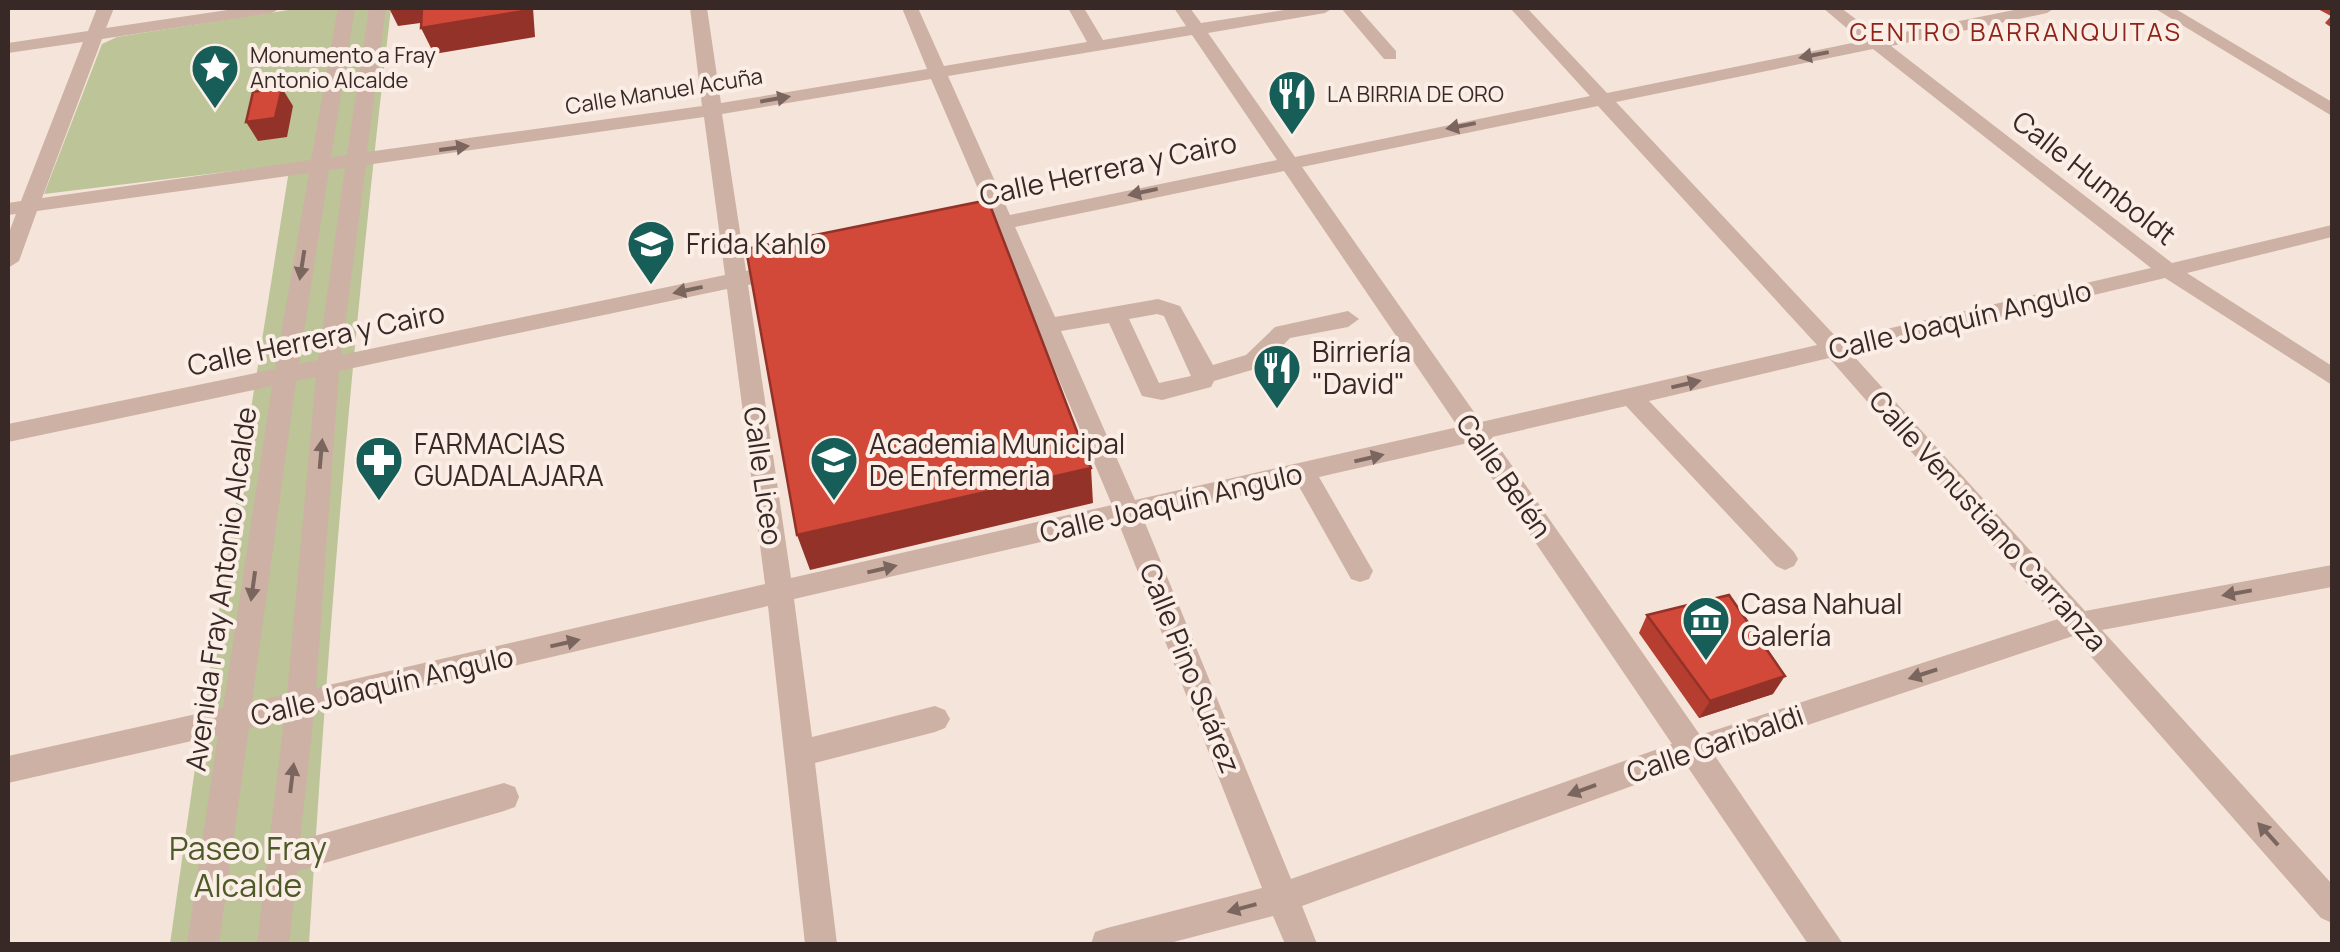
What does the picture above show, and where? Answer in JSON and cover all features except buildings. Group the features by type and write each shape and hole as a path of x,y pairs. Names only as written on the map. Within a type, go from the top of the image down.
{"street":[{"path":"8,260 17,208 98,34 106,8"},
{"path":"8,48 272,8"},
{"name":"Avenida Fray Antonio Alcalde","path":"203,944 285,376 346,8"},
{"path":"273,944 300,706 328,368 377,8"},
{"name":"Calle Liceo","path":"698,8 780,592 821,944"},
{"name":"Calle Pino Suárez","path":"910,8 1128,513 1301,944"},
{"path":"1076,8 1097,44"},
{"name":"Calle Belén","path":"1182,8 1827,944"},
{"name":"Calle Manuel Acuña","path":"17,208 711,110 1325,8"},
{"path":"1350,8 1390,55"},
{"name":"Calle Venustiano Carranza","path":"1518,8 1834,349 2332,906"},
{"name":"Calle Humboldt","path":"1831,8 2168,271 2332,377"},
{"name":"Calle Herrera y Cairo","path":"947,234 1287,161 2047,8"},
{"path":"2163,8 2332,110"},
{"name":"Calle Joaquín Angulo","path":"8,769 300,706 780,592 1476,435 2332,231"},
{"name":"Calle Herrera y Cairo","path":"8,434 328,368 587,303 736,280 812,263"},
{"path":"1049,326 1169,307 1205,376"},
{"path":"1116,314 1150,390 1162,392 1197,385 1205,376 1254,361 1283,332 1348,319"},
{"path":"1631,398 1785,558"},
{"path":"1304,473 1360,571"},
{"name":"Calle Garibaldi","path":"1107,944 1282,898 1693,750 2079,623 2332,576"},
{"path":"799,754 934,719"},
{"path":"282,860 504,797"}],"green space":[{"name":"Paseo Fray Alcalde","path":"301,8 391,8 343,475 309,944 170,944 290,164 44,194 102,44 117,37"}],"place":[{"name":"Monumento a Fray Antonio Alcalde","path":"215,110"},
{"name":"LA BIRRIA DE ORO","path":"1292,136"},
{"name":"Frida Kahlo","path":"651,286"},
{"name":"Birriería \"David\"","path":"1277,410"},
{"name":"FARMACIAS GUADALAJARA","path":"379,502"},
{"name":"Academia Municipal De Enfermeria","path":"834,502"},
{"name":"Casa Nahual Galería","path":"1706,662"}],"district":[{"name":"CENTRO BARRANQUITAS","path":"2016,32"}]}
